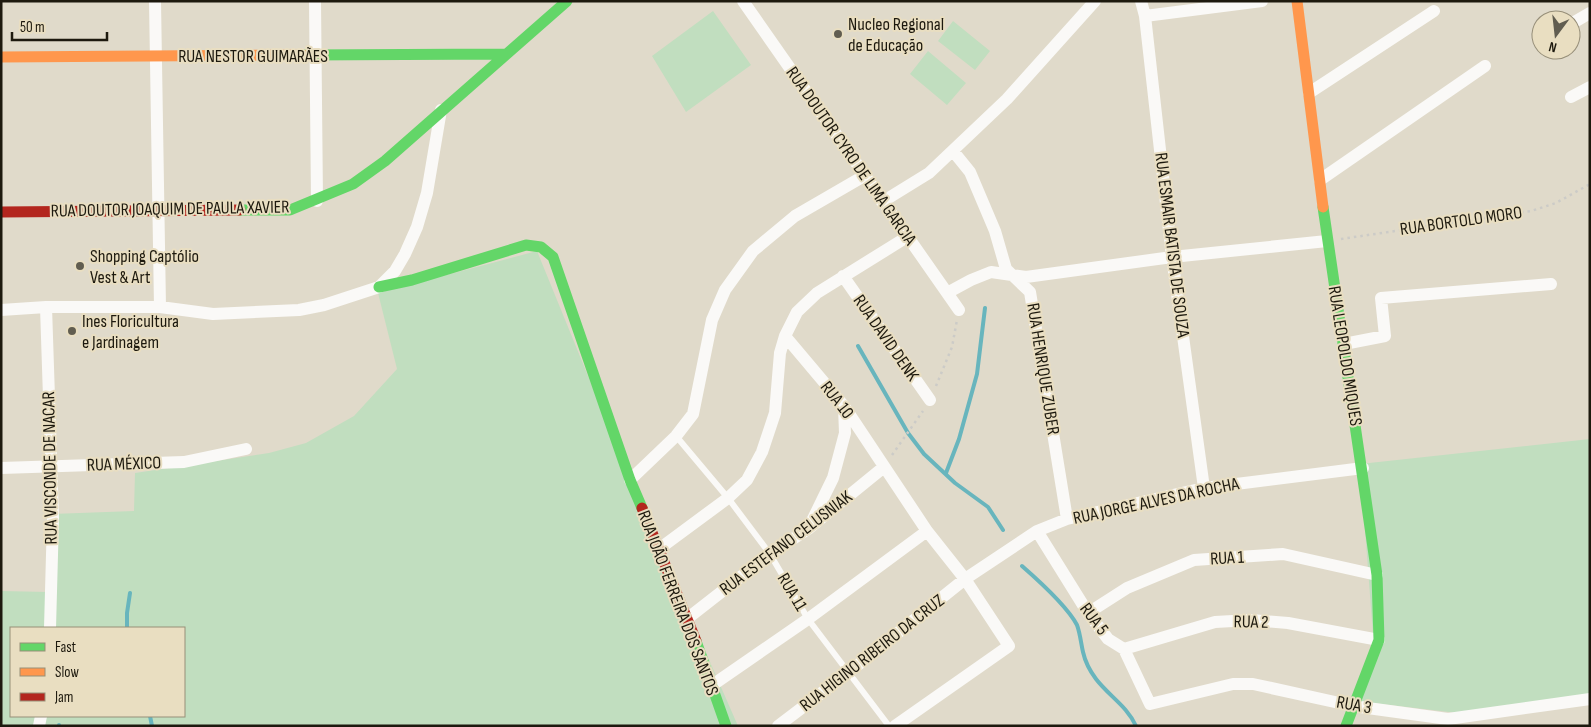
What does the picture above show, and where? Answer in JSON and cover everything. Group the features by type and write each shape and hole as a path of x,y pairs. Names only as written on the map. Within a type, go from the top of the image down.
{"street":[{"path":"155,1 160,210 160,307"},
{"path":"314,1 316,201"},
{"name":"RUA DOUTOR CYRO DE LIMA GARCIA","path":"742,1 959,310"},
{"path":"882,202 929,173 1007,99 1095,1"},
{"name":"RUA ESMAIR BATISTA DE SOUZA","path":"1141,1 1172,257 1204,488"},
{"path":"1144,16 1262,1"},
{"name":"RUA LEOPOLDO MIQUES","path":"1297,1 1327,241 1378,575 1379,640 1346,726"},
{"name":"RUA DOUTOR JOAQUIM DE PAULA XAVIER","path":"1,212 290,210 316,201 353,184 386,161 563,3"},
{"path":"1309,93 1434,11"},
{"name":"RUA NESTOR GUIMARÃES","path":"1,57 505,54"},
{"path":"1320,180 1485,66"},
{"path":"1571,97 1590,86"},
{"path":"1,310 46,307 160,307 213,314 299,310 324,305 379,287 395,271 406,254 417,226 427,193 441,110"},
{"name":"RUA HENRIQUE ZUBER","path":"953,150 970,172 995,231 1006,269 1030,292 1067,519"},
{"path":"630,480 676,436 693,414 712,320 725,290 754,251 795,216 864,176"},
{"path":"659,550 728,498 747,480 762,452 775,413 780,353 785,336 797,312 817,293 907,237"},
{"path":"947,293 991,272 1026,277 1172,257 1327,241"},
{"name":"RUA JOÃO FERREIRA DOS SANTOS","path":"379,287 412,280 526,245 541,247 553,257 630,480 688,618 726,726"},
{"name":"RUA DAVID DENK","path":"843,276 930,400"},
{"path":"1344,344 1385,336 1381,298 1551,284"},
{"name":"RUA VISCONDE DE NACAR","path":"46,307 52,518 50,627"},
{"name":"RUA 10","path":"785,336 844,406 927,531 965,579 1009,646 895,726"},
{"path":"808,529 833,478 845,433 844,406"},
{"name":"RUA MÉXICO","path":"1,468 184,462 246,449"},
{"name":"RUA ESTEFANO CELUSNIAK","path":"688,618 770,554 808,529 884,467"},
{"name":"RUA JORGE ALVES DA ROCHA","path":"965,579 1036,531 1067,519 1204,488 1363,468"},
{"path":"711,686 808,619 927,531"},
{"name":"RUA 5","path":"1036,531 1088,613 1108,639 1124,649 1150,704"},
{"name":"RUA 1","path":"1088,613 1127,588 1194,560 1283,554 1378,575"},
{"name":"RUA HIGINO RIBEIRO DA CRUZ","path":"778,726 965,579"},
{"name":"RUA 2","path":"1124,649 1215,622 1251,620 1288,623 1379,640"},
{"name":"RUA 3","path":"1150,704 1233,684 1253,684 1353,706 1448,719 1590,699"}],"lane":[{"name":"RUA 11","path":"676,436 728,498 770,554 808,619 889,726"}],"path":[{"name":"RUA BORTOLO MORO","path":"1327,241 1531,211 1556,203 1590,184"}],"green space":[{"path":"713,11 751,65 686,112 652,56"},
{"path":"953,21 990,51 975,70 938,41"},
{"path":"928,51 966,83 947,105 910,74"},
{"path":"537,251 628,474 738,726 1,726 1,591 49,592 52,514 134,511 135,473 269,453 306,443 354,416 397,369 378,293"},
{"path":"1590,439 1590,703 1466,714 1356,701 1375,661 1360,464"}],"waterway":[{"path":"946,473 959,439 977,374 985,308"},
{"path":"858,346 908,433 924,454 955,483 988,507 1003,530"},
{"path":"1022,566 1052,594 1077,625 1086,662 1092,673 1128,713 1136,726"},
{"path":"127,627 130,593"},
{"path":"150,717 152,726"}],"traffic: fast":[{"path":"240,210 290,210 353,184 385,161 567,1"},
{"path":"303,55 505,54"},
{"path":"1323,207 1377,575 1379,640 1346,726"},
{"path":"379,287 412,280 526,245 541,247 553,257 630,480 642,508"},
{"path":"696,641 726,726"}],"traffic: slow":[{"path":"1297,1 1323,207"},
{"path":"1,57 303,55"}],"traffic: jam":[{"path":"1,212 240,210"},
{"path":"642,508 696,641"}],"place":[{"name":"Nucleo Regional de Educação","path":"838,34"},
{"name":"Shopping Captólio Vest & Art","path":"80,266"},
{"name":"Ines Floricultura e Jardinagem","path":"72,331"}]}
